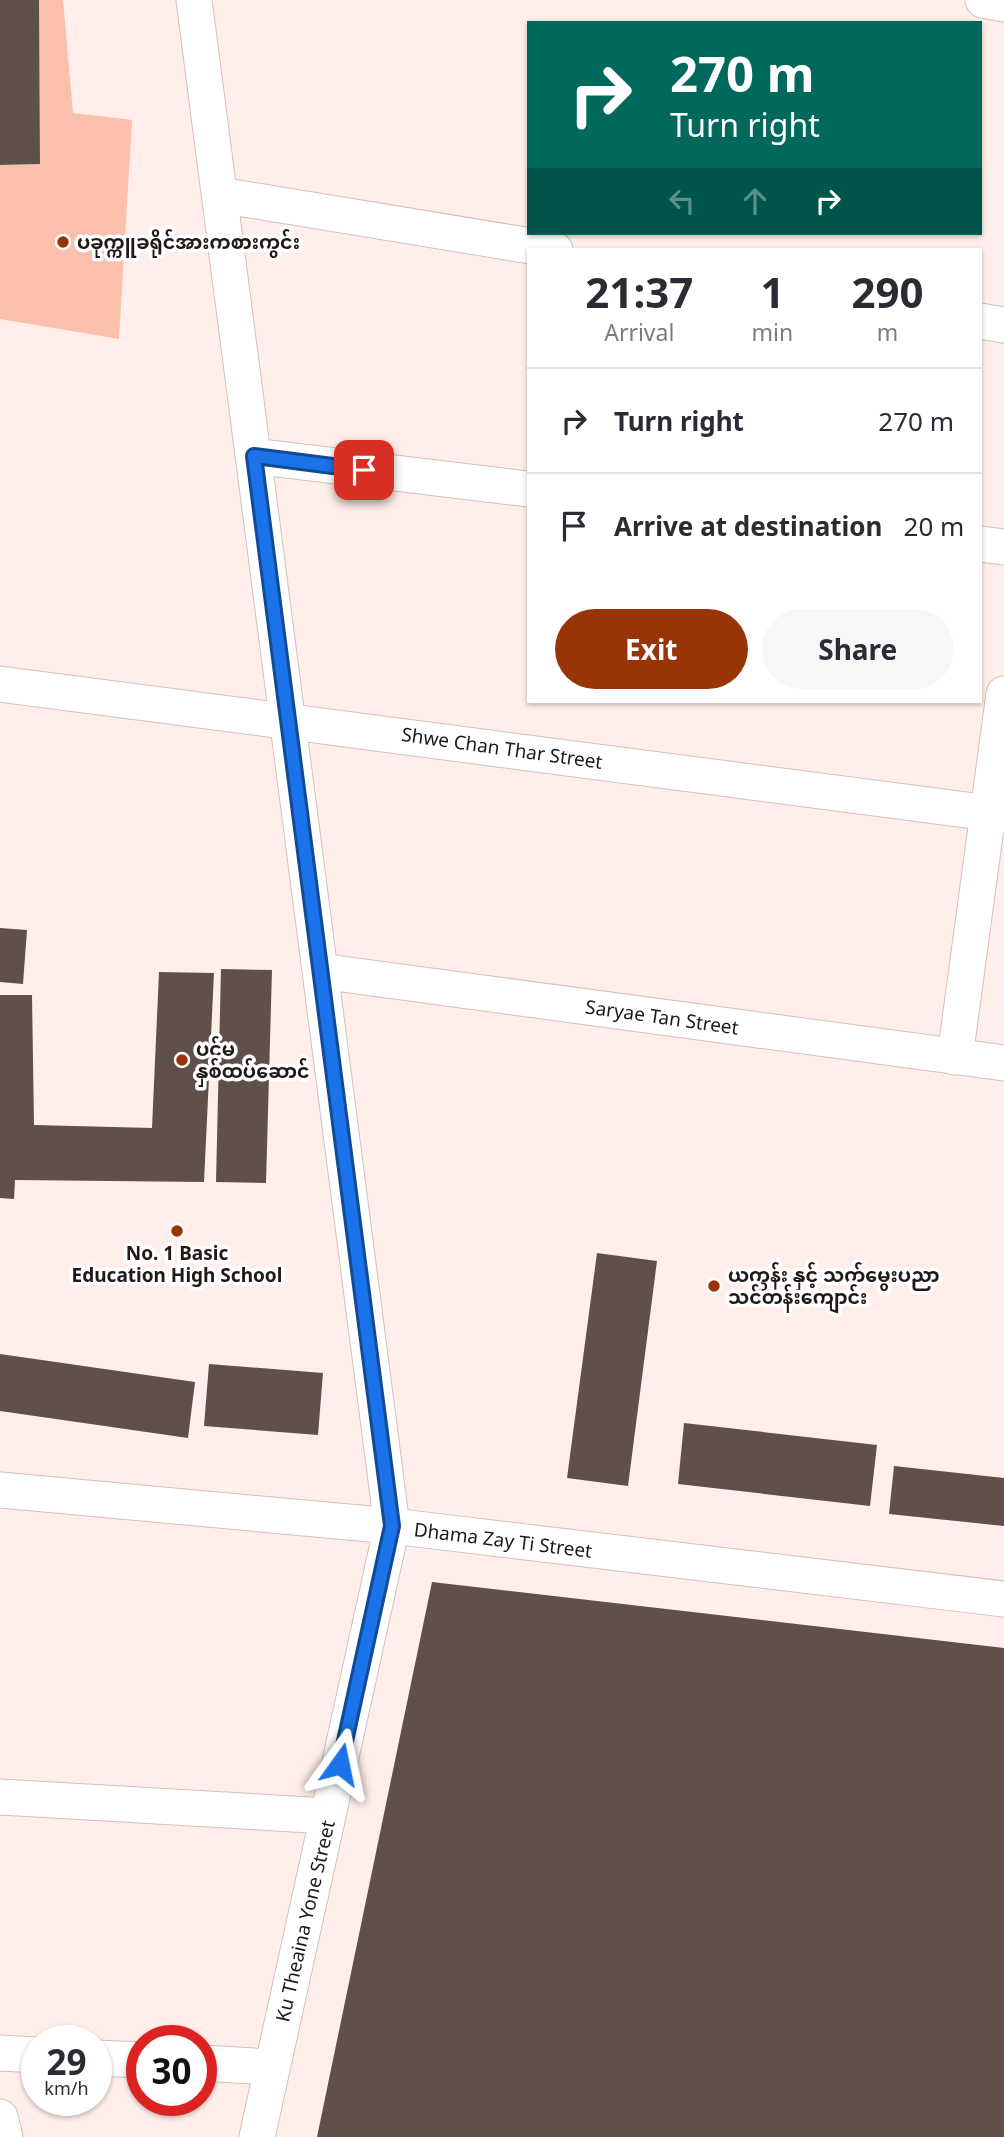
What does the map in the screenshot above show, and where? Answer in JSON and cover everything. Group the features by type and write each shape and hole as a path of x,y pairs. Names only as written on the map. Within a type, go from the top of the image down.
{"street":[{"name":"Ku Theaina Yone Street","path":"194,0 392,1526 257,2137"},
{"path":"983,0 1004,4"},
{"path":"220,195 543,248"},
{"path":"982,321 1004,324"},
{"path":"254,456 527,489"},
{"path":"982,544 1004,547"},
{"name":"Shwe Chan Thar Street","path":"0,684 995,813"},
{"path":"955,1057 995,813 1004,694"},
{"name":"Saryae Tan Street","path":"320,971 1004,1063"},
{"name":"Dhama Zay Ti Street","path":"0,1490 392,1526 1004,1599"},
{"path":"0,1797 328,1816"},
{"path":"0,2053 21,2054"},
{"path":"217,2064 272,2067"},
{"path":"0,2117 5,2137"}],"shaded area":[{"name":"ပခုက္ကူခရိုင်အားကစားကွင်း","path":"39,0 63,0 73,113 132,120 119,339 0,319 0,165 40,164"}],"building":[{"path":"0,0 39,0 40,164 0,165"},
{"path":"0,928 27,930 23,984 0,982"},
{"path":"221,969 272,970 266,1183 216,1182"},
{"name":"ပင်မ နှစ်ထပ်ဆောင်","path":"159,972 214,973 204,1182 15,1180 14,1199 0,1198 0,995 32,995 34,1125 152,1128"},
{"path":"597,1253 657,1261 628,1486 567,1478"},
{"path":"0,1354 195,1382 188,1438 0,1411"},
{"path":"209,1364 323,1373 318,1435 204,1426"},
{"path":"684,1423 877,1445 870,1506 678,1484"},
{"path":"894,1466 1004,1478 1004,1526 889,1514"},
{"path":"432,1582 1004,1648 1004,2137 317,2137"}],"place":[{"name":"ပခုက္ကူခရိုင်အားကစားကွင်း","path":"63,242"},
{"name":"ပင်မ နှစ်ထပ်ဆောင်","path":"182,1060"},
{"name":"No. 1 Basic Education High School","path":"177,1231"},
{"name":"ယက္ကန်း နှင့် သက်မွေးပညာ သင်တန်းကျောင်း","path":"714,1286"}],"route":[{"path":"340,1764 392,1526 254,456 364,470"}]}
